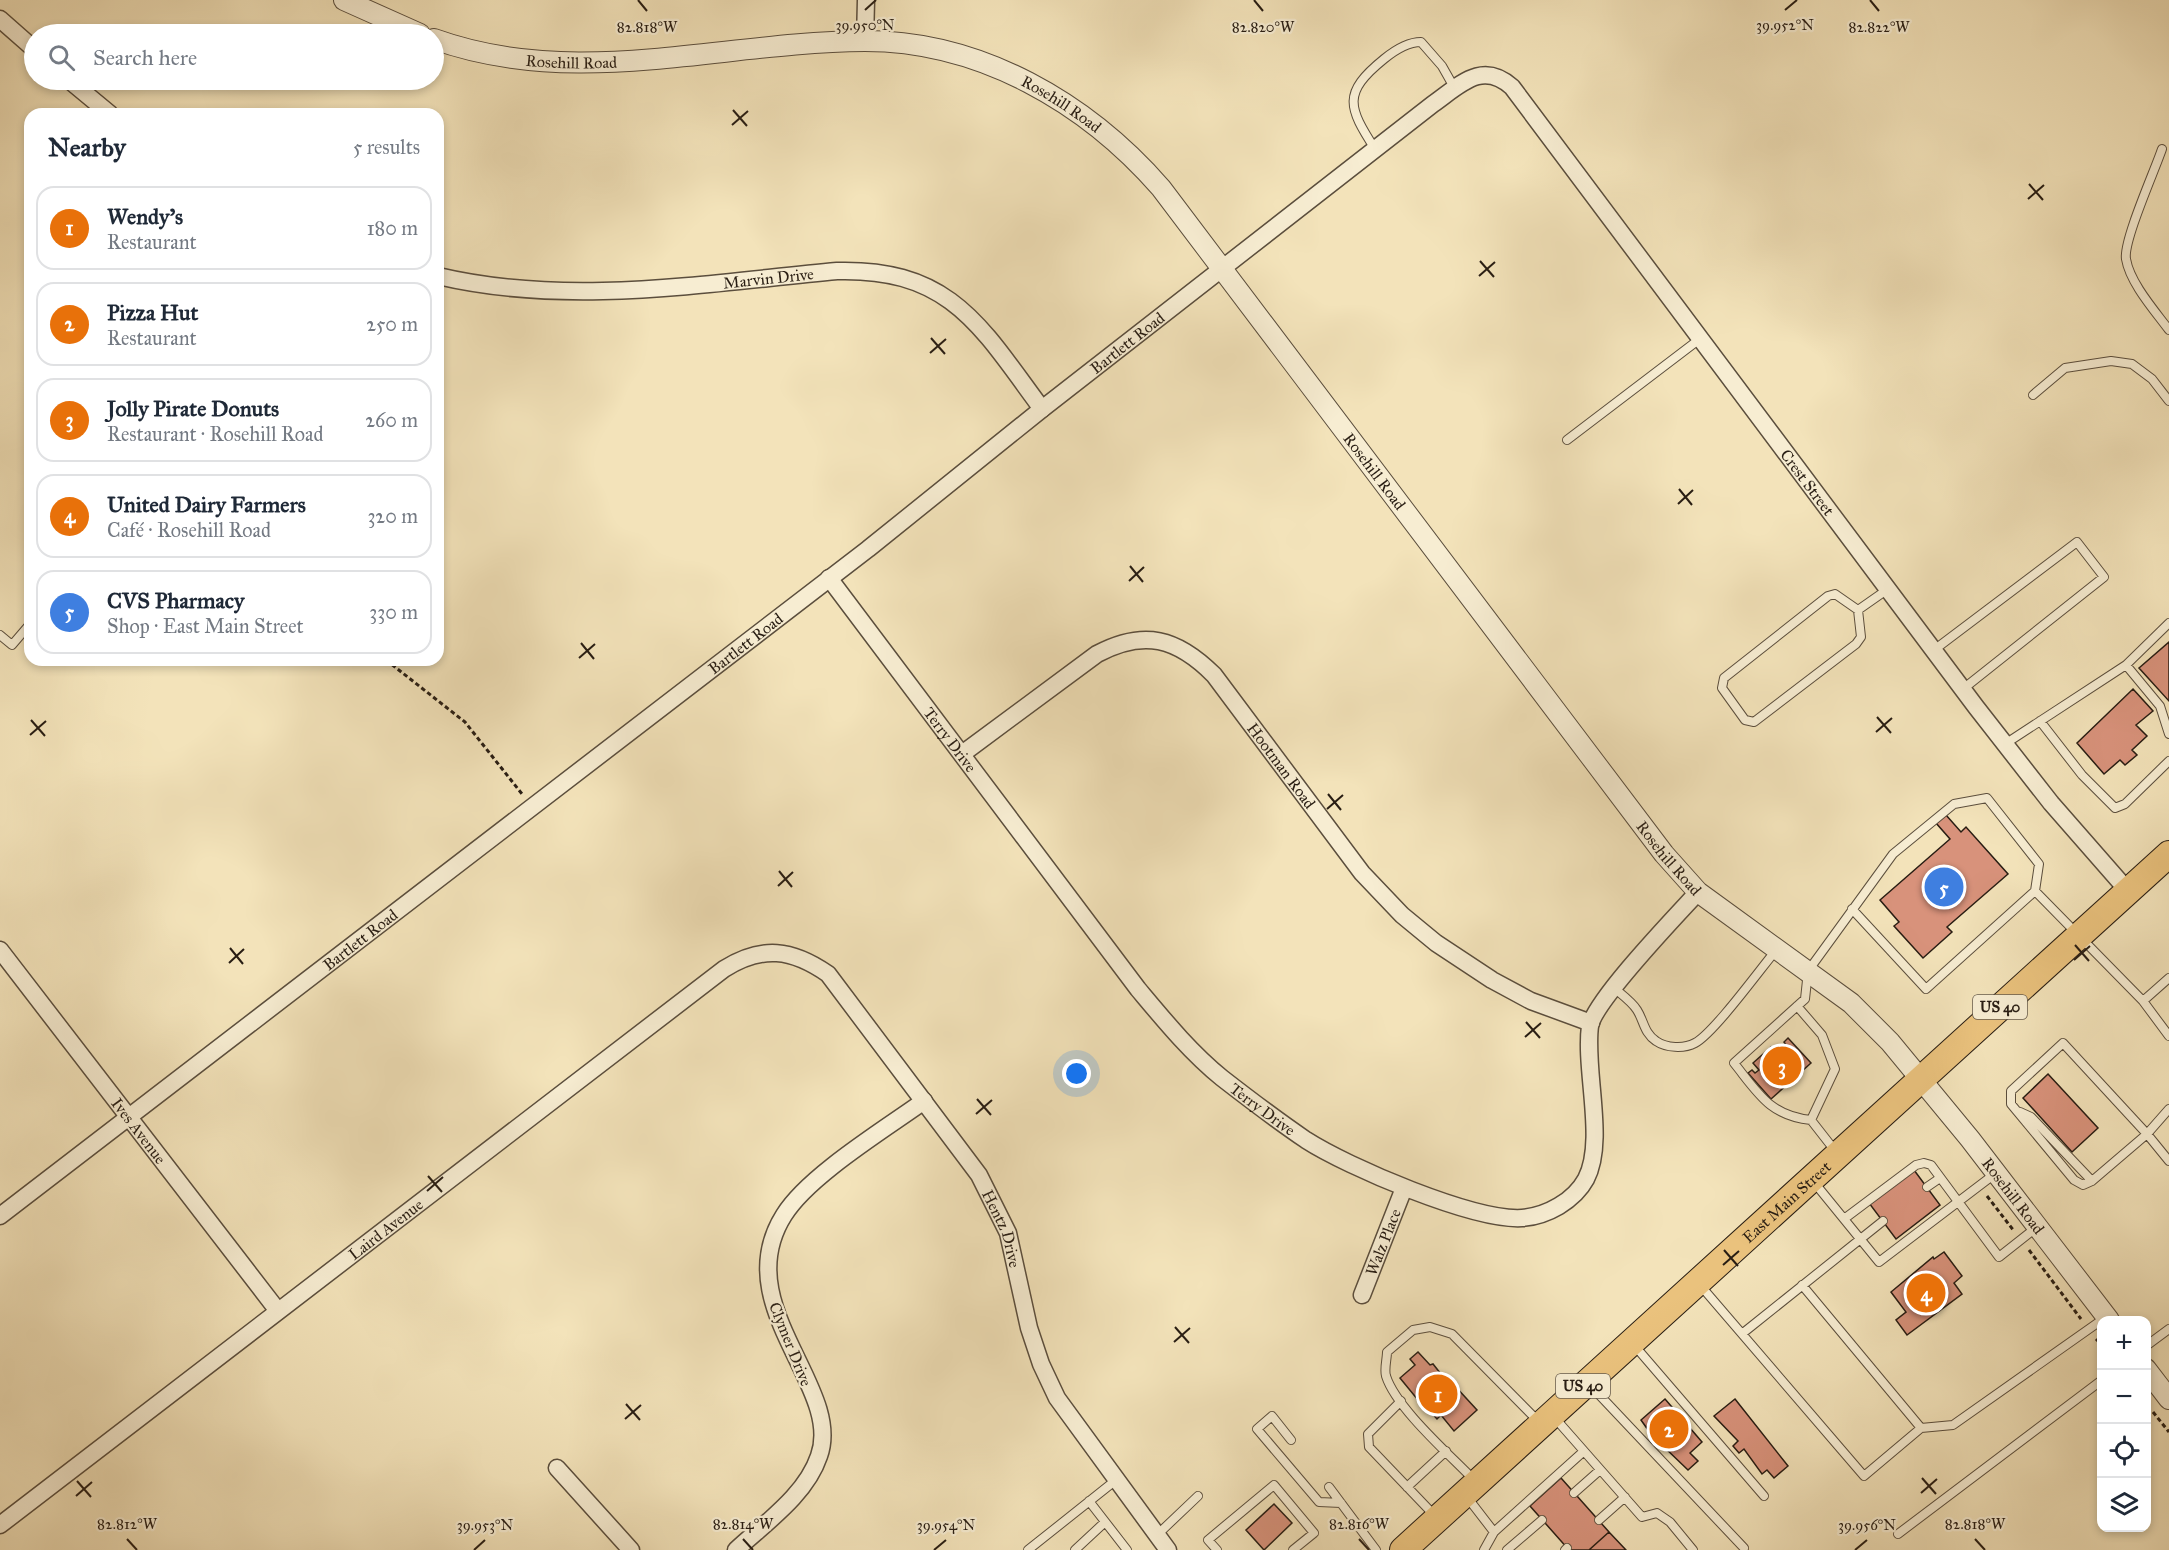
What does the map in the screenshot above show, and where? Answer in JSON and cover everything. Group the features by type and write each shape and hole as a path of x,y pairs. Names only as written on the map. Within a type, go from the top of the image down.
{"main road":[{"name":"East Main Street","path":"1404,1550 2169,854"}],"street":[{"path":"344,0 398,24"},
{"path":"866,0 866,42"},
{"path":"0,20 24,40"},
{"name":"Rosehill Road","path":"444,43 463,50 509,58 606,64 866,42 894,43 971,60 1007,72 1068,104 1112,137 1141,165 1222,269 1646,832 1698,892 1808,971 1871,1021 1997,1173 2106,1316"},
{"name":"Bartlett Road","path":"0,1216 829,578 1375,149 1455,88 1478,75 1491,75"},
{"name":"Crest Street","path":"1491,75 1503,79 1512,87 2005,744 2078,835 2128,891"},
{"path":"81,90 103,108"},
{"name":"Marvin Drive","path":"444,277 467,283 589,292 837,271 863,270 904,276 949,298 967,313 982,329 1042,409"},
{"name":"Terry Drive","path":"829,578 1138,989 1178,1036 1221,1077 1308,1141 1404,1188 1498,1217 1523,1218 1547,1212 1569,1200 1586,1178 1592,1154 1594,1129 1589,1069 1590,1023"},
{"name":"Hootman Road","path":"962,754 1097,654 1116,644 1138,640 1159,640 1180,647 1197,658 1214,675 1362,873 1402,915 1436,943 1492,980 1532,1001 1590,1023"},
{"path":"1590,1023 1614,988 1698,892"},
{"name":"Ives Avenue","path":"0,950 278,1311"},
{"name":"Hentz Drive","path":"778,953 797,956 828,974 979,1175 1008,1233 1029,1328 1041,1364 1057,1398 1168,1550"},
{"name":"Laird Avenue","path":"0,1525 724,969 749,955 778,953"},
{"name":"Clymer Drive","path":"736,1550 804,1485 820,1455 824,1437 816,1405 777,1314 769,1289 769,1264 773,1240 783,1216 818,1179 924,1101"},
{"name":"Walz Place","path":"1362,1295 1404,1188"},
{"path":"2147,1370 2168,1396"},
{"path":"557,1468 631,1550"}],"lane":[{"path":"1375,149 1356,120 1353,99 1356,86 1364,75 1392,52 1412,42 1421,42 1442,66 1455,88"},
{"path":"2162,149 2130,239 2126,258 2142,293 2169,330"},
{"path":"1567,440 1701,338"},
{"path":"2033,395 2065,368 2111,361 2132,364 2152,379 2169,401"},
{"path":"1934,650 2077,542 2104,577 1963,689"},
{"path":"1858,610 1888,589"},
{"path":"1835,594 1858,610 1861,637 1856,644 1754,722 1745,720 1722,688 1724,678 1828,596 1835,594"},
{"path":"2005,744 2126,665 2169,623"},
{"path":"0,635 12,645 24,631"},
{"path":"2126,665 2160,706 2169,734"},
{"path":"2040,721 2082,775 2115,808 2125,804 2169,761"},
{"path":"1838,1154 1811,1120 1793,1119 1772,1107 1734,1063 1805,999 1808,971 1852,909 1893,854 1954,804 1987,798 2039,864 2035,891 1926,989 1852,909"},
{"path":"2035,891 2143,1001 2169,1036"},
{"path":"1614,988 1637,1010 1642,1026 1654,1040 1666,1046 1681,1046 1696,1042 1716,1022 1777,948"},
{"path":"2143,1001 2168,980"},
{"path":"1797,1006 1821,1035 1835,1069 1811,1120"},
{"path":"2169,1109 2147,1134 2092,1181 2083,1185 2074,1180 2017,1111 2012,1104 2012,1091 2063,1043 2147,1134 2169,1161"},
{"path":"1844,1219 1916,1165 1924,1163 1931,1165 1999,1257 2037,1227"},
{"path":"1812,1179 1879,1262 1997,1173"},
{"path":"1927,1187 1940,1178"},
{"path":"1743,1333 1883,1221"},
{"path":"1698,1282 1864,1476 1921,1428 1953,1425 2097,1327"},
{"path":"1802,1286 1921,1428"},
{"path":"1494,1532 1471,1488 1446,1451 1401,1401 1385,1374 1387,1352 1413,1330 1430,1327 1452,1334 1501,1383 1584,1451 1642,1517 1656,1514 1670,1522 1693,1550"},
{"path":"2151,1342 2169,1329"},
{"path":"1631,1343 1764,1496"},
{"path":"1588,1382 1744,1548"},
{"path":"1898,1534 2097,1384"},
{"path":"1401,1401 1368,1434 1369,1447 1437,1519"},
{"path":"1292,1440 1272,1416 1257,1428 1319,1502 1341,1503"},
{"path":"1407,1487 1446,1451"},
{"path":"1484,1550 1494,1532 1584,1451"},
{"path":"1574,1493 1600,1470"},
{"path":"1028,1550 1116,1480"},
{"path":"1218,1550 1208,1540 1274,1485 1314,1533 1305,1546 1293,1550"},
{"path":"1329,1487 1376,1550"},
{"path":"1156,1535 1198,1496"},
{"path":"1599,1520 1624,1497"},
{"path":"1085,1503 1105,1522 1127,1550"},
{"path":"1507,1550 1542,1520"},
{"path":"1075,1550 1105,1522"}],"path":[{"path":"394,666 465,722 523,795"},
{"path":"2152,1410 2169,1432"}],"building":[{"path":"2169,642 2169,701 2139,668"},
{"path":"2133,689 2153,711 2136,725 2147,736 2132,750 2137,755 2125,765 2120,760 2104,774 2077,743"},
{"path":"1946,815 1961,832 1966,827 2008,874 1947,927 1952,932 1923,958 1894,926 1899,922 1880,900 1950,839 1936,823"},
{"path":"1788,1038 1811,1063 1771,1099 1748,1073 1752,1070 1755,1073 1759,1070 1753,1063 1771,1047 1777,1053 1786,1045 1784,1042"},
{"path":"2048,1074 2098,1128 2072,1152 2023,1098"},
{"path":"1914,1170 1940,1205 1896,1239 1869,1203"},
{"path":"1944,1252 1962,1276 1954,1283 1962,1294 1907,1335 1896,1320 1906,1312 1891,1292 1933,1257 1934,1259"},
{"path":"1418,1352 1430,1365 1433,1364 1452,1388 1454,1385 1477,1410 1454,1431 1441,1415 1437,1419 1428,1409 1427,1411 1400,1378 1415,1365 1410,1359"},
{"path":"1665,1399 1702,1442 1690,1453 1698,1461 1688,1470 1663,1446 1661,1448 1641,1420"},
{"path":"1735,1399 1788,1466 1774,1478 1767,1470 1762,1474 1744,1449 1739,1453 1733,1446 1738,1441 1714,1416"},
{"path":"1561,1478 1609,1532 1589,1550 1569,1550 1530,1506"},
{"path":"1274,1504 1292,1523 1264,1550 1246,1530"},
{"path":"1609,1532 1626,1550 1589,1550"}],"place":[{"name":"CVS Pharmacy","path":"1944,887"},
{"name":"Jolly Pirate Donuts","path":"1782,1066"},
{"name":"United Dairy Farmers","path":"1926,1293"},
{"name":"Wendy's","path":"1438,1394"},
{"name":"Pizza Hut","path":"1669,1429"}]}
